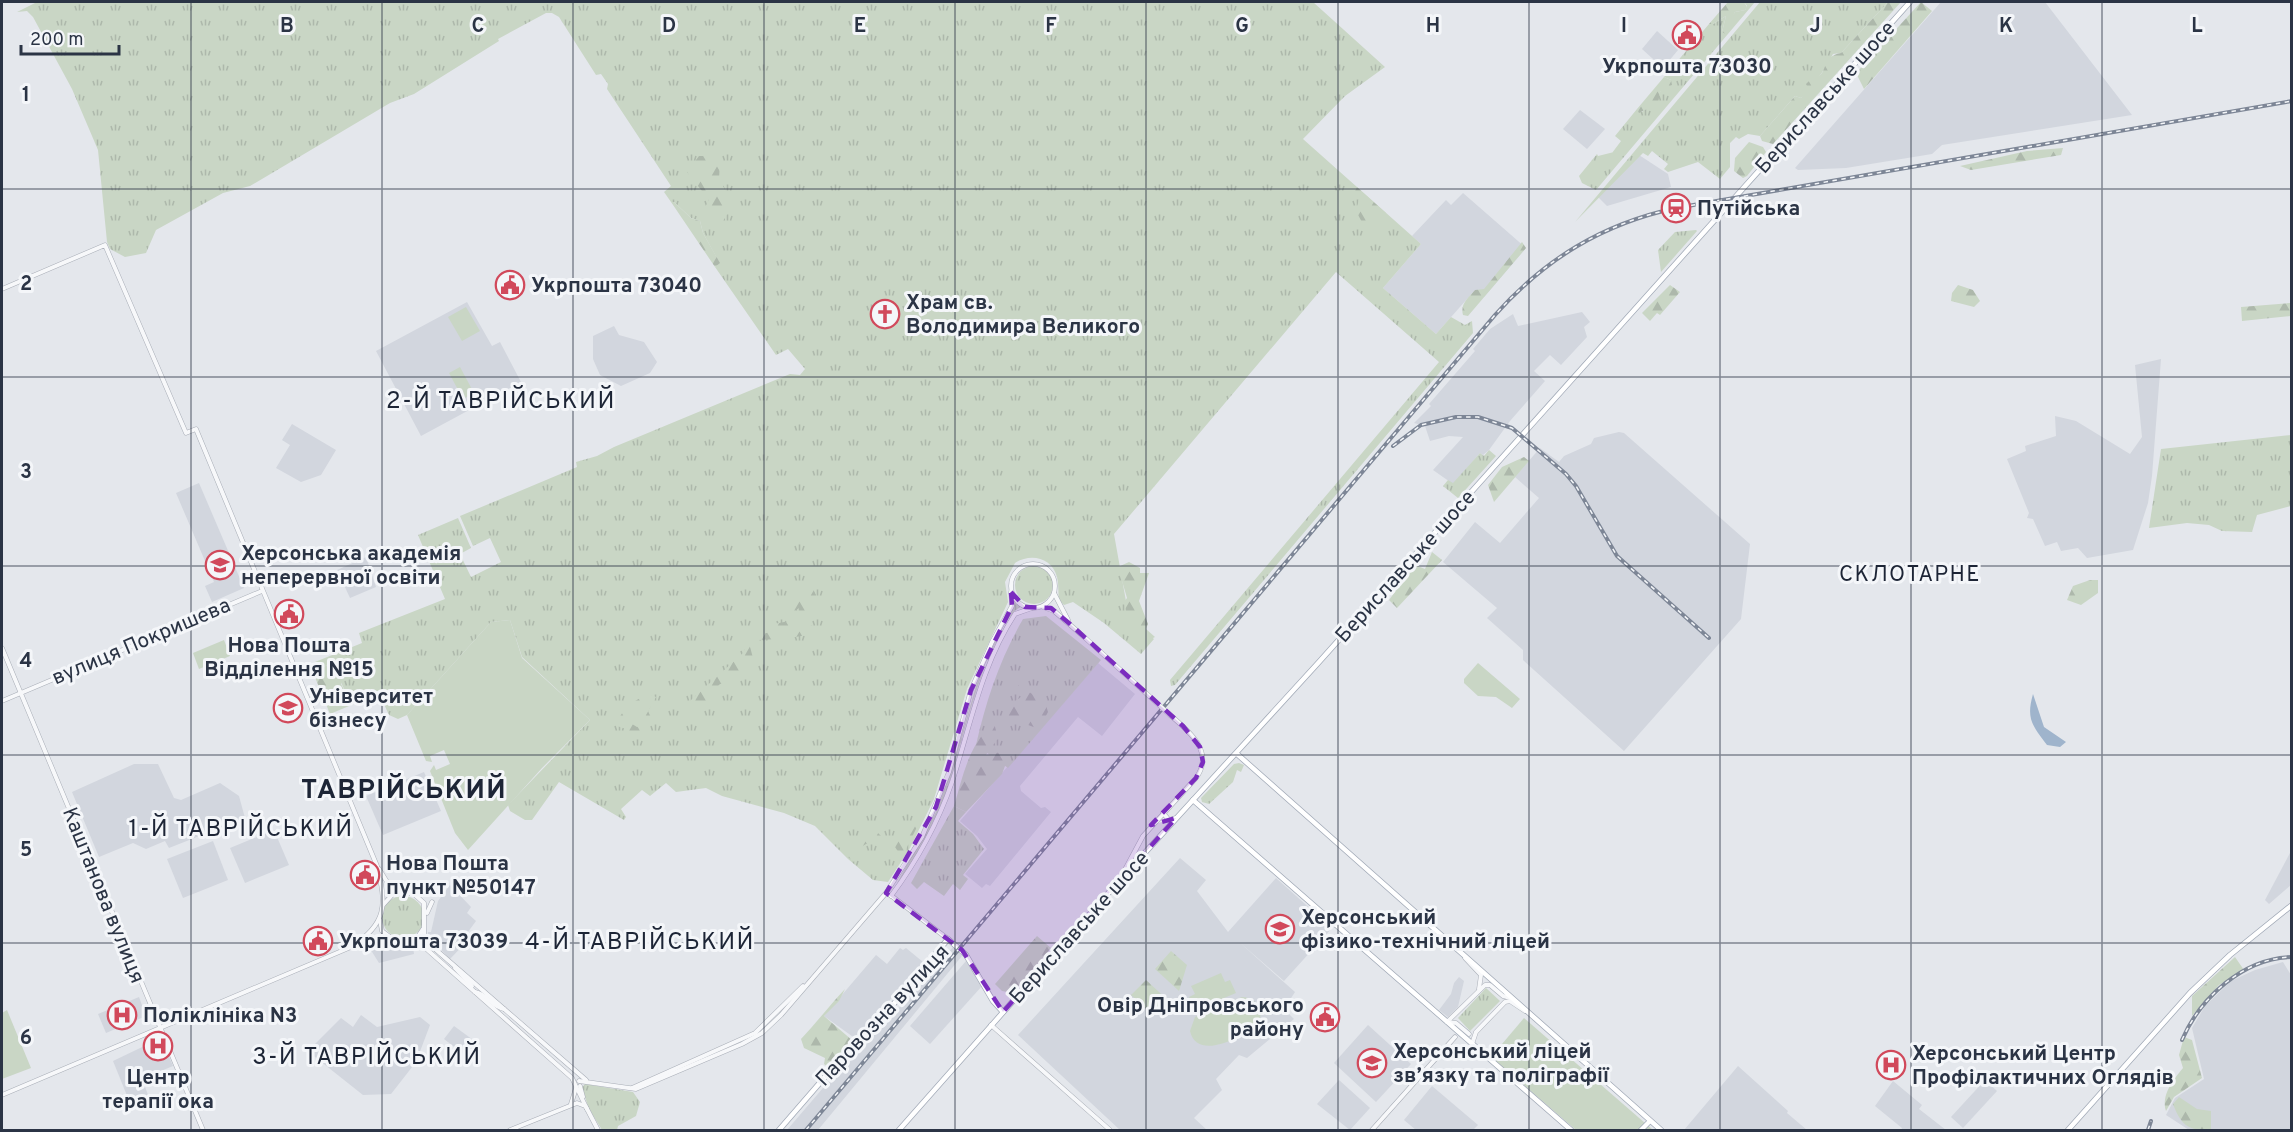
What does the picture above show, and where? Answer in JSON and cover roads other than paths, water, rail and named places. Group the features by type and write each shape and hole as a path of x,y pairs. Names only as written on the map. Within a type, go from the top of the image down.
{"main road":[{"name":"Бериславське шосе","path":"899,1131 1119,880 1237,754 1910,2"},
{"path":"1237,754 1661,1131"},
{"path":"1193,800 1447,1022 1456,1026 1472,1044 1571,1131"},
{"path":"2068,1131 2176,1008 2219,965 2292,905"},
{"name":"Паровозна вулиця","path":"779,1131 831,1070 876,1025 948,939 966,955 993,1001 1003,1012"},
{"path":"1641,1131 1650,1120"}],"street":[{"path":"2,289 105,244 186,433 196,429 377,866 389,885 405,893"},
{"path":"2,1095 351,947 371,941 397,941 423,946 578,1084 592,1083 636,1089 756,1037 781,1015 886,892 916,848 936,807 949,772 972,690 992,642 1012,606 1010,584 1017,570 1030,563 1038,564 1051,573 1054,580 1054,594 1051,600 1039,608"},
{"name":"вулиця Покришева","path":"2,701 262,591"},
{"path":"1011,592 1019,604 1032,608 1051,608 1183,726 1200,747 1203,758 1199,773 1143,836 1119,880"},
{"path":"1054,594 1070,624"},
{"path":"891,896 918,855 939,815 955,772 976,696 995,649 1015,614 1032,608"},
{"name":"Каштанова вулиця","path":"2,648 202,1131"},
{"path":"1163,813 1169,820 1176,818"},
{"path":"351,947 370,934 380,920 383,888 377,866"},
{"path":"383,906 393,894 405,893 411,887 415,895 424,903 428,905 432,902 417,938 405,942"},
{"path":"886,892 948,939"},
{"path":"424,903 426,916"},
{"path":"380,920 386,935 397,941"},
{"path":"423,928 427,942 504,1010 578,1084 598,1131"},
{"path":"1465,957 1481,975 1478,991"},
{"path":"455,967 455,971 474,988 474,992"},
{"path":"1447,1022 1456,1016 1478,991 1490,985 1503,996 1511,998"},
{"path":"1472,1044 1476,1032 1500,1005 1503,996 1502,989"},
{"path":"474,992 480,993 497,1008 504,1010"},
{"path":"1500,1005 1510,1001 1526,1012"},
{"path":"1372,1131 1455,1037 1456,1016"},
{"path":"991,1026 1110,1131"},
{"path":"1455,1037 1476,1032"},
{"path":"571,1105 578,1084"},
{"path":"510,1131 571,1105 580,1103 587,1109"}],"water":[{"path":"2033,694 2044,727 2066,742 2060,747 2047,745 2034,727 2030,716"}],"railway":[{"path":"806,1130 1495,315 1534,277 1576,246 1624,224 1676,208 2292,101"},
{"path":"1393,446 1421,425 1456,417 1478,417 1512,428 1566,474 1576,486 1617,556 1709,638"},
{"path":"2182,1040 2200,1009 2225,983 2257,964 2292,957"},
{"path":"2148,1130 2151,1121"}],"place":[{"name":"Укрпошта 73030","path":"1687,35"},
{"name":"Путійська","path":"1676,208"},
{"name":"Укрпошта 73040","path":"510,285"},
{"name":"Храм св. Володимира Великого","path":"885,314"},
{"name":"Херсонська академія неперервної освіти","path":"220,565"},
{"name":"Нова Пошта Відділення №15","path":"289,614"},
{"name":"Університет бізнесу","path":"288,708"},
{"name":"Нова Пошта пункт №50147","path":"365,875"},
{"name":"Херсонський фізико-технічний ліцей","path":"1280,929"},
{"name":"Укрпошта 73039","path":"318,941"},
{"name":"Поліклініка N3","path":"122,1015"},
{"name":"Овір Дніпровського району","path":"1325,1017"},
{"name":"Центр терапії ока","path":"158,1046"},
{"name":"Херсонський ліцей зв’язку та поліграфії","path":"1372,1063"},
{"name":"Херсонський Центр Профілактичних Оглядів","path":"1891,1065"}],"district":[{"name":"2-Й ТАВРІЙСЬКИЙ","path":"501,400"},
{"name":"СКЛОТАРНЕ","path":"1910,573"},
{"name":"ТАВРІЙСЬКИЙ","path":"404,789"},
{"name":"1-Й ТАВРІЙСЬКИЙ","path":"241,828"},
{"name":"4-Й ТАВРІЙСЬКИЙ","path":"640,941"},
{"name":"3-Й ТАВРІЙСЬКИЙ","path":"367,1056"}]}
